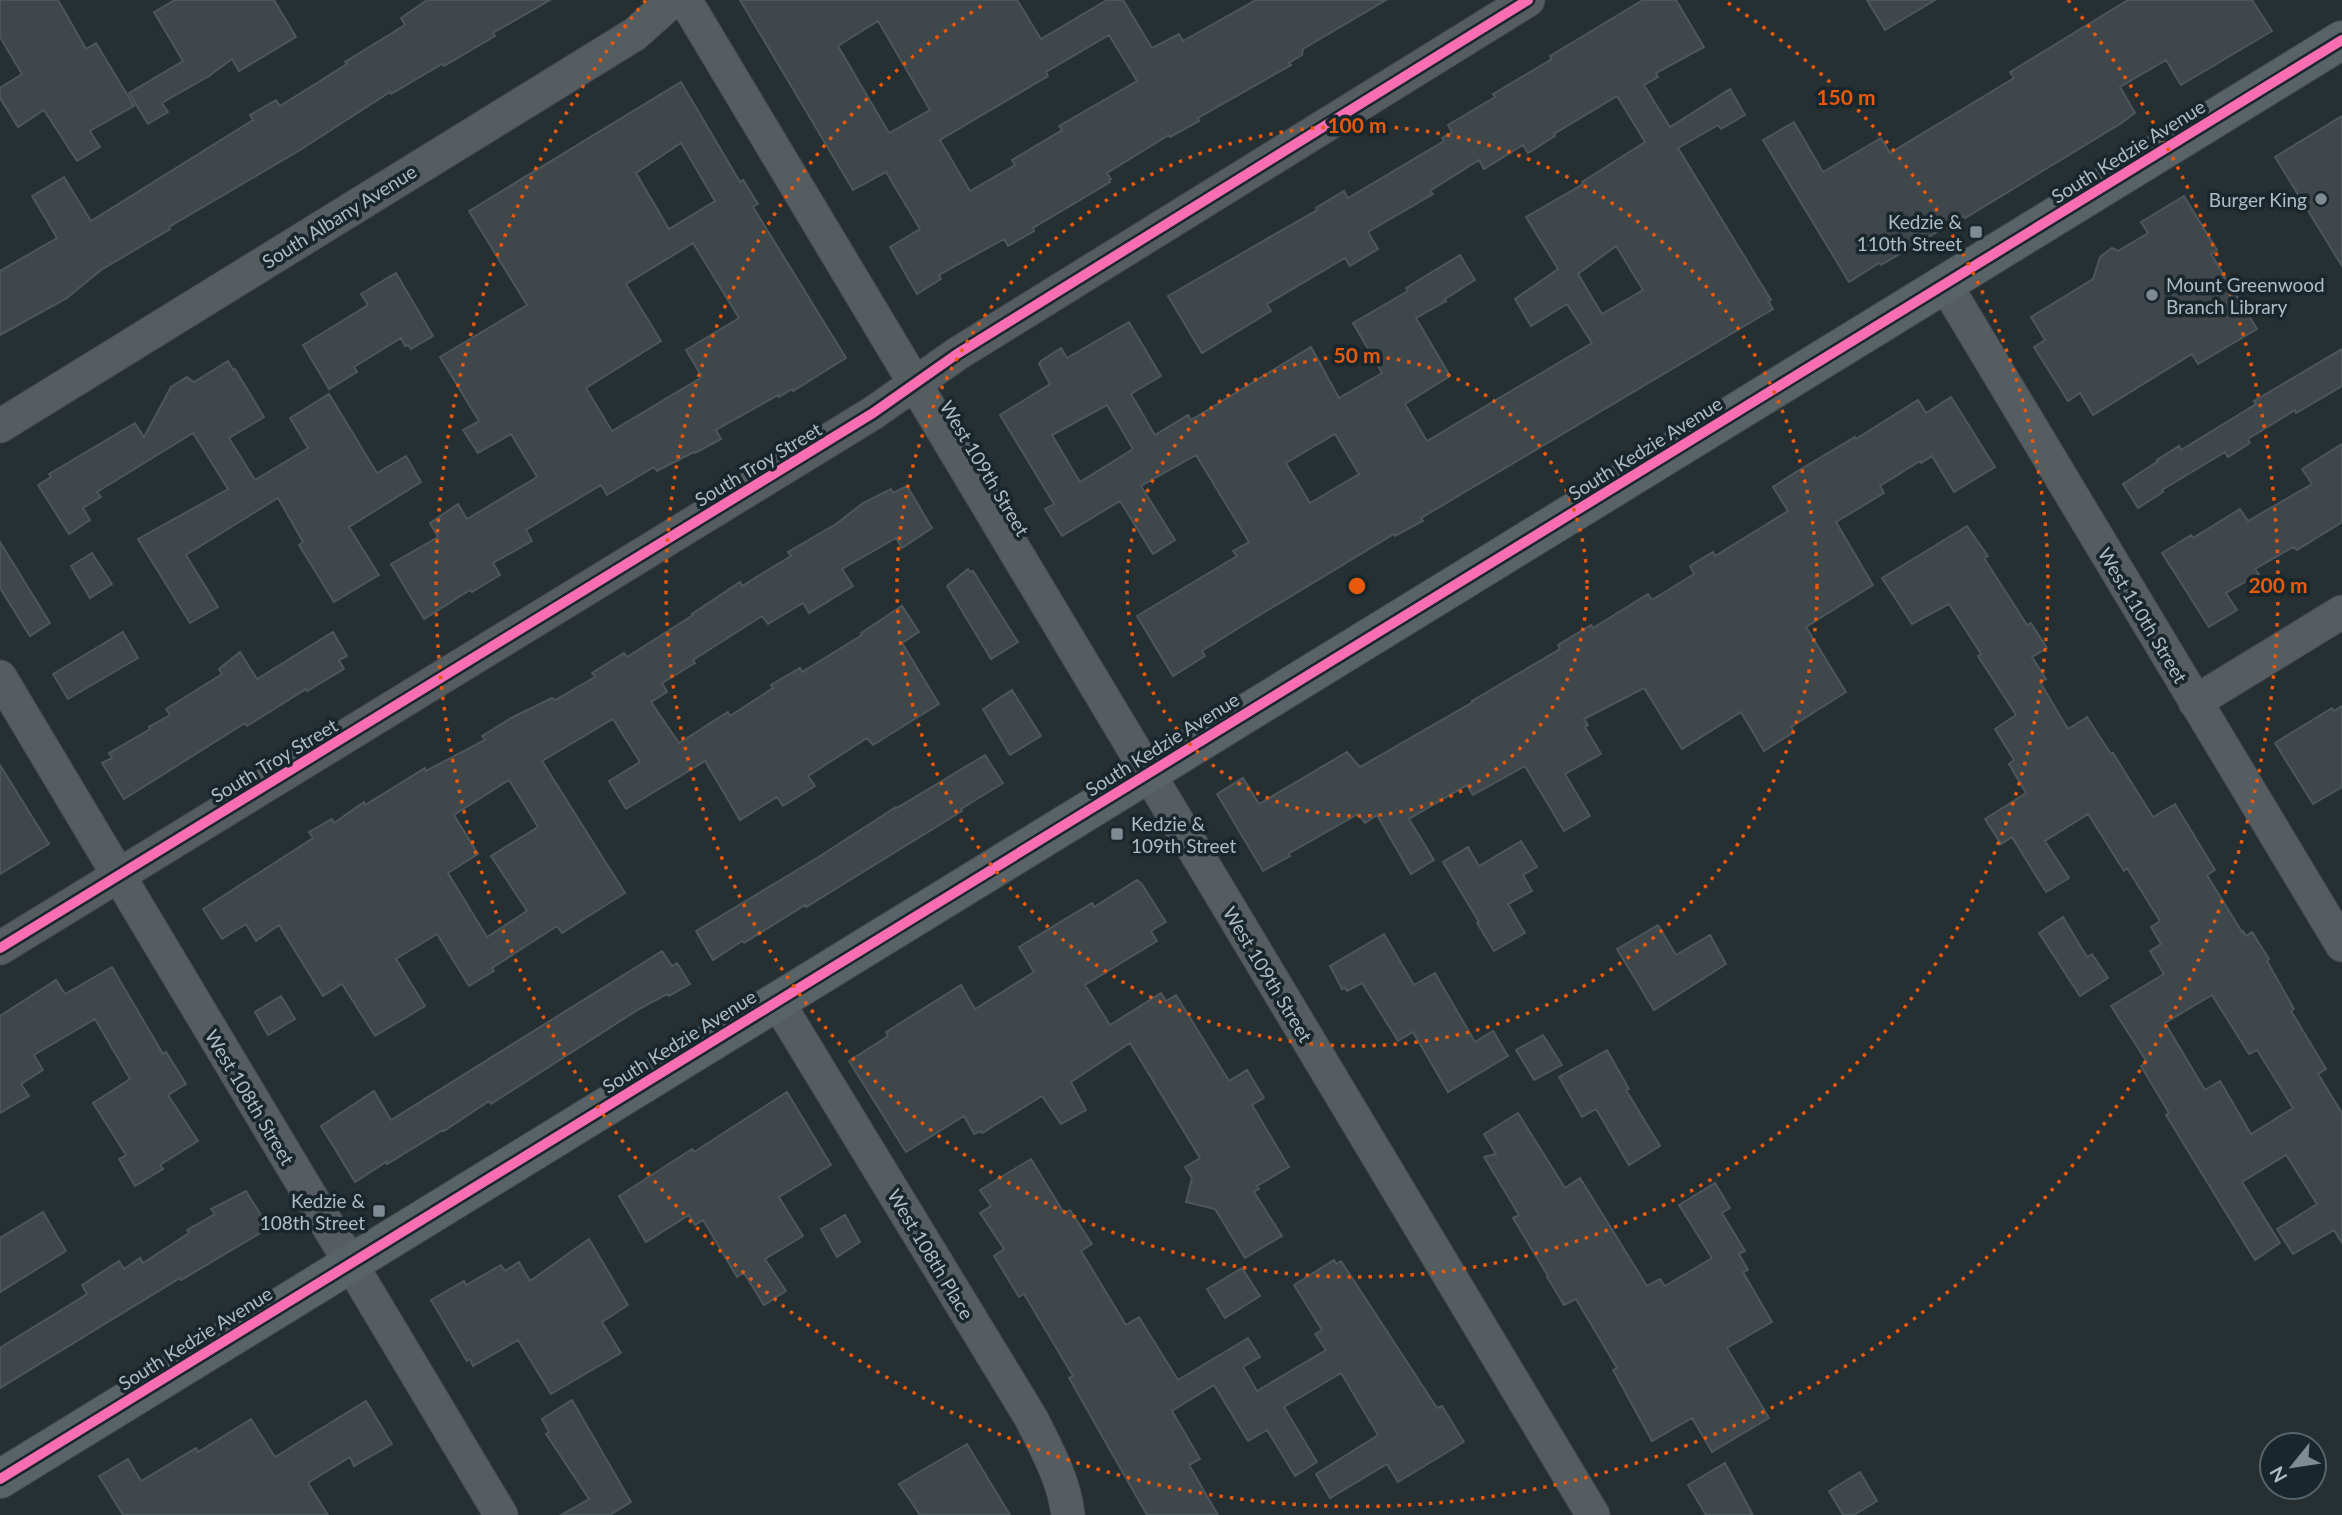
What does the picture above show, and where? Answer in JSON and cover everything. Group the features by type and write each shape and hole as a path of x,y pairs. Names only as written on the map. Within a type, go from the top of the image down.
{"main road":[{"name":"South Kedzie Avenue","path":"0,1479 2342,40"}],"street":[{"name":"South Albany Avenue","path":"0,426 635,34 673,0"},
{"name":"West 109th Street","path":"685,0 1593,1515"},
{"name":"South Troy Street","path":"0,948 862,421 957,354 1528,0"},
{"name":"West 110th Street","path":"1945,284 2342,946"},
{"path":"2194,702 2342,612"},
{"name":"West 108th Street","path":"0,677 501,1515"},
{"name":"West 108th Place","path":"776,1001 1031,1418 1055,1465 1066,1495 1068,1515"}],"building":[{"path":"0,0 58,0 86,49 96,43 134,106 90,131 100,147 77,161 44,110 18,127 0,98 0,88 22,74 0,37"},
{"path":"175,0 274,0 296,37 239,71 232,59 209,76 162,103 168,112 148,124 129,93 183,61 154,12"},
{"path":"427,0 550,0 493,33 495,36 444,66 442,64 391,94 390,92 300,150 101,270 67,298 0,335 0,271 57,238 32,196 64,177 91,221 253,120 250,115 276,100 280,106 347,64 345,62 405,25 401,18"},
{"path":"740,0 1017,0 1041,39 1107,0 1123,0 1152,48 1179,34 1183,41 1256,0 1386,0 1303,49 1302,55 1289,63 1291,65 1107,173 1110,182 1033,228 1034,231 1008,246 1004,239 939,275 941,279 917,294 890,247 920,229 886,172 853,190","holes":["878,21 930,110 889,133 838,46","1109,35 1137,81 1059,126 1062,130 1012,160 1015,165 970,191 940,140 1048,76 1046,72"]},
{"path":"1643,0 1676,0 1704,47 1656,73 1658,77 1644,85 1670,127 1730,89 1745,115 1721,129 1718,125 1678,148 1771,300 1768,301 1773,309 1421,518 1423,521 1395,536 1394,534 1245,624 1202,651 1205,656 1173,676 1137,616 1237,556 1233,551 1249,542 1196,455 1141,486 1175,540 1153,554 1120,501 1062,536 1045,509 1054,504 1000,415 1050,384 1039,364 1041,361 1061,348 1067,358 1129,322 1161,376 1131,394 1155,435 1188,415 1191,420 1311,347 1339,398 1382,373 1353,323 1408,291 1406,288 1460,255 1475,280 1416,318 1450,376 1405,404 1427,441 1592,343 1567,304 1531,326 1515,299 1558,269 1526,217 1583,184 1582,182 1645,142 1617,96 1528,153 1523,145 1484,169 1479,160 1430,191 1433,194 1368,232 1378,249 1350,266 1345,258 1267,304 1271,311 1202,353 1168,296 1317,210 1316,208 1344,191 1348,198 1444,141 1442,138 1452,132 1448,125 1552,59 1550,56","holes":["1616,246 1643,290 1602,314 1578,274","1107,405 1133,449 1080,482 1052,435","1335,434 1359,474 1310,503 1286,463"]},
{"path":"1867,0 1935,0 1885,30"},
{"path":"2128,0 2252,0 2272,31 2181,85 2166,60 2120,87 2135,113 2120,124 1965,218 1964,216 1849,282 1763,140 1794,122 1823,172 1881,138 1890,153 2014,78 2010,72"},
{"path":"681,82 740,182 743,180 758,204 753,207 846,358 793,391 792,389 779,397 778,395 716,430 721,439 695,453 657,471 654,467 607,495 601,485 526,530 532,541 493,563 500,575 424,619 391,564 438,537 430,523 458,504 467,519 537,477 511,434 478,453 463,430 479,421 440,357 527,305 469,211","holes":["681,143 715,201 669,229 636,173","693,243 739,318 686,350 702,377 612,431 586,388 661,341 626,284"]},
{"name":"Burger King","path":"2342,116 2342,266 2275,157"},
{"name":"Mount Greenwood Branch Library","path":"2184,196 2217,250 2211,254 2257,329 2198,364 2192,354 2093,415 2080,393 2068,401 2034,347 2045,340 2031,317 2093,279 2100,257 2112,248 2118,251 2148,233 2141,222"},
{"path":"396,273 433,336 411,349 408,345 405,346 401,338 354,367 357,372 329,389 303,345 368,305 361,294"},
{"path":"2342,349 2342,386 2296,413 2295,410 2248,439 2250,443 2228,457 2225,452 2162,490 2163,492 2138,508 2123,484 2179,446 2181,450 2256,404 2254,401"},
{"path":"228,361 264,417 229,438 255,480 308,448 290,418 329,394 377,473 406,456 421,482 349,527 379,575 334,602 299,545 303,542 278,498 186,555 218,607 190,623 138,539 228,489 193,433 97,492 101,497 83,508 90,520 69,534 38,485 51,477 49,474 135,423 144,437 171,387 187,377 194,382"},
{"path":"1951,397 1995,467 1954,492 1932,456 1880,486 1884,493 1836,522 1873,585 1806,627 1846,692 1791,727 1794,732 1764,751 1741,712 1682,749 1644,688 1584,719 1588,725 1585,727 1601,754 1565,774 1590,816 1564,831 1525,766 1473,795 1467,785 1409,819 1434,860 1411,874 1377,815 1365,823 1358,814 1263,871 1217,794 1243,778 1259,804 1347,752 1360,767 1560,649 1558,645 1591,625 1593,628 1648,594 1652,600 1694,574 1690,566 1713,552 1715,556 1788,511 1773,487 1796,472 1918,400 1926,413"},
{"path":"2342,444 2342,522 2297,550 2293,547 2255,569 2259,574 2226,593 2237,610 2209,627 2162,553 2191,535 2193,538 2240,509 2248,521 2312,484 2302,469"},
{"path":"907,486 932,528 902,548 896,538 842,569 853,586 809,613 803,603 768,624 762,616 662,683 667,692 651,702 679,743 728,712 730,716 773,688 771,685 800,668 802,672 862,635 861,633 902,606 919,632 902,643 939,704 873,745 867,738 808,776 815,786 783,806 777,797 740,820 705,761 626,809 609,781 640,762 613,719 542,761 625,893 562,933 557,926 469,986 437,934 396,959 425,1006 375,1036 342,984 323,996 279,925 256,941 246,924 222,939 203,909 313,838 309,832 332,819 334,823 364,802 365,805 425,768 426,771 485,740 482,736 511,718 552,698 555,700 595,677 592,673 624,653 627,657 740,582 742,586 791,556 788,552 836,524 863,503 891,489 893,493","holes":["509,780 538,827 491,856 527,911 487,937 448,873 478,854 454,815"]},
{"path":"1967,526 1988,556 1984,558 2027,625 2031,623 2047,648 2032,657 2046,679 2040,682 2068,729 2087,717 2153,817 2175,804 2215,870 2207,875 2242,932 2246,936 2252,932 2269,959 2267,961 2294,1009 2291,1011 2326,1069 2318,1074 2342,1113 2342,1243 2334,1230 2293,1254 2277,1229 2317,1204 2286,1155 2242,1182 2280,1243 2255,1260 2166,1115 2169,1113 2141,1066 2147,1062 2111,1006 2164,974 2150,951 2161,944 2151,927 2160,921 2127,868 2124,871 2088,814 2045,841 2069,878 2046,892 2012,837 2001,844 1985,819 2026,793 2009,764 2014,760 1995,729 2016,715 1949,604 1912,624 1882,578","holes":["2212,995 2249,1054 2257,1050 2293,1108 2251,1134 2220,1081 2205,1090 2165,1023"]},
{"path":"0,542 50,623 30,636 0,588"},
{"path":"92,553 112,584 90,598 71,566"},
{"path":"968,569 973,571 1018,642 991,659 947,586"},
{"path":"123,632 138,658 68,699 53,674"},
{"path":"333,632 347,656 339,660 344,669 247,726 245,723 124,799 102,763 112,758 109,753 170,715 166,709 222,674 219,669 240,652 257,679"},
{"path":"1012,690 1041,736 1010,755 983,709"},
{"path":"2342,706 2342,787 2313,804 2275,743 2332,708 2334,711"},
{"path":"985,755 1003,783 806,907 805,905 713,960 696,931"},
{"path":"0,765 49,844 0,874"},
{"path":"1521,841 1537,867 1523,875 1532,891 1508,904 1525,933 1494,951 1443,862 1468,847 1479,866"},
{"path":"1137,880 1166,922 1151,931 1157,941 1085,985 1110,1025 1161,993 1166,1001 1176,995 1229,1081 1247,1070 1264,1098 1252,1105 1289,1167 1257,1186 1259,1189 1254,1192 1282,1236 1245,1258 1215,1209 1186,1202 1192,1178 1185,1167 1200,1158 1130,1043 1071,1082 1086,1110 1061,1124 1042,1096 982,1133 981,1131 974,1134 964,1116 906,1152 849,1061 888,1036 886,1032 961,985 975,1009 1034,972 1019,947 1092,903 1094,907"},
{"path":"2063,917 2087,957 2092,954 2108,978 2080,996 2039,933"},
{"path":"1658,925 1676,955 1710,935 1726,964 1654,1010 1617,949"},
{"path":"1384,934 1414,985 1435,973 1475,1042 1493,1031 1508,1056 1448,1092 1413,1032 1398,1041 1362,983 1347,991 1342,989 1330,966"},
{"path":"662,951 672,966 677,963 690,984 639,1009 491,1104 489,1101 444,1131 355,1182 321,1126 374,1091 391,1120"},
{"path":"112,967 163,1054 166,1052 186,1084 168,1095 198,1141 160,1165 163,1169 135,1186 119,1159 126,1155 93,1103 130,1079 95,1019 34,1055 43,1070 21,1084 29,1096 0,1113 0,1016 56,980 65,994"},
{"path":"281,996 295,1019 268,1035 255,1012"},
{"path":"1543,1035 1562,1065 1534,1080 1516,1050"},
{"path":"1607,1050 1629,1089 1626,1090 1660,1146 1629,1165 1596,1109 1582,1117 1559,1077"},
{"path":"787,1092 831,1165 779,1197 803,1236 765,1259 786,1291 764,1305 744,1273 737,1277 703,1220 695,1225 689,1215 646,1242 619,1196"},
{"path":"1518,1113 1565,1188 1580,1178 1647,1286 1660,1279 1665,1286 1712,1258 1679,1205 1715,1183 1730,1208 1722,1213 1745,1251 1739,1254 1748,1270 1743,1272 1772,1322 1727,1348 1769,1418 1712,1452 1692,1418 1652,1441 1613,1370 1617,1368 1576,1299 1564,1305 1513,1218 1519,1215 1484,1157 1496,1154 1484,1134"},
{"path":"1031,1159 1064,1213 1070,1210 1092,1244 1081,1251 1126,1325 1139,1317 1178,1380 1248,1338 1260,1357 1243,1367 1257,1391 1326,1350 1315,1334 1322,1330 1294,1285 1334,1260 1336,1264 1341,1261 1437,1408 1442,1406 1464,1442 1398,1482 1387,1464 1330,1498 1316,1474 1378,1435 1341,1373 1284,1407 1317,1462 1295,1476 1267,1430 1248,1441 1214,1385 1172,1411 1200,1459 1189,1465 1218,1515 1147,1515 1069,1378 1073,1376 1024,1294 1019,1297 994,1256 1004,1249 980,1213 991,1206 980,1190"},
{"path":"246,1191 269,1228 181,1280 180,1278 0,1388 0,1348 87,1294 82,1285 119,1261 124,1269 140,1258 143,1263 189,1233 187,1230 215,1214 211,1209"},
{"path":"43,1212 66,1251 0,1292 0,1238"},
{"path":"845,1215 860,1242 837,1257 821,1229"},
{"path":"589,1239 628,1305 602,1322 621,1353 551,1394 518,1340 473,1366 470,1359 467,1361 431,1300 464,1281 466,1285 501,1265 505,1271 519,1262 530,1281"},
{"path":"1242,1268 1260,1296 1225,1318 1207,1289"},
{"path":"572,1400 631,1502 610,1515 561,1515 589,1499 546,1434 549,1432 542,1419"},
{"path":"366,1401 392,1444 354,1466 350,1457 308,1483 328,1515 123,1515 99,1476 128,1459 141,1481 196,1448 198,1452 251,1419 275,1457"},
{"path":"967,1444 1010,1515 920,1515 899,1484"},
{"path":"1725,1463 1753,1515 1706,1515 1688,1485"},
{"path":"1860,1472 1877,1501 1854,1515 1843,1515 1829,1491"}],"cycle path":[{"path":"0,948 873,413 957,354 1528,0"},
{"path":"0,1479 2342,40"}],"place":[{"name":"Burger King","path":"2321,199"},
{"name":"Kedzie & 110th Street","path":"1976,232"},
{"name":"Mount Greenwood Branch Library","path":"2152,295"},
{"name":"Kedzie & 109th Street","path":"1117,834"},
{"name":"Kedzie & 108th Street","path":"379,1211"}]}
